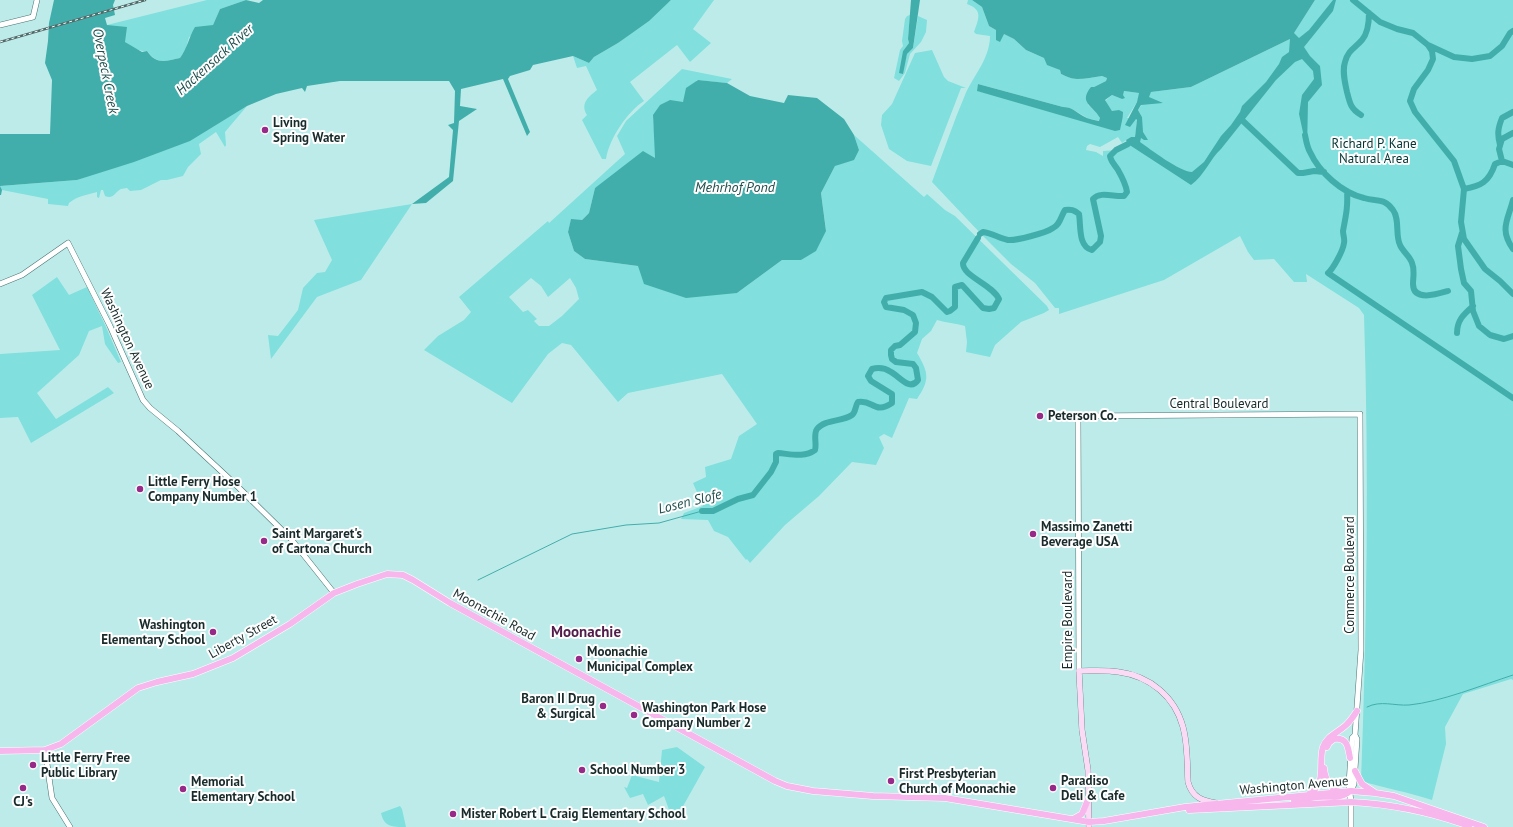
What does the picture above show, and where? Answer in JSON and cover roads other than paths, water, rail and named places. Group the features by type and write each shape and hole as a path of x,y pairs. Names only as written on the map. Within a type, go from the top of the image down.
{"main road":[{"name":"Liberty Street","path":"0,751 45,750 67,740 138,688 196,673 233,658 290,624 334,593 369,580 392,574 409,578 429,591"},
{"name":"Moonachie Road","path":"429,591 781,784 813,791 873,796 945,798 1089,824"},
{"path":"1079,671 1112,671 1125,673 1144,679 1163,692 1174,705 1184,728 1188,782 1191,790 1200,799 1220,804"},
{"name":"Empire Boulevard","path":"1079,671 1082,730 1088,770 1089,824"},
{"path":"1307,794 1315,790 1319,784 1324,744 1330,736 1349,722 1357,711"},
{"path":"1340,791 1334,789 1328,783 1325,776 1325,751 1329,743 1334,739 1343,739 1347,742 1350,758"},
{"path":"1355,770 1362,784 1375,793"},
{"path":"1276,805 1318,797 1341,796 1346,795 1351,791"},
{"name":"Washington Avenue","path":"1089,824 1185,807 1307,794 1351,791 1375,793 1416,803 1484,827"},
{"path":"1071,820 1082,814 1089,797"},
{"name":"Washington Avenue","path":"1149,813 1352,802 1375,803 1418,811 1440,816 1472,827"}],"street":[{"path":"1,24 32,17 37,0"},
{"name":"Washington Avenue","path":"0,284 22,275 68,243 108,320 143,400 235,484 291,538 334,593"},
{"name":"Central Boulevard","path":"1078,416 1360,414"},
{"name":"Commerce Boulevard","path":"1351,791 1354,784 1355,770 1357,739 1355,735 1361,650 1360,414"},
{"name":"Empire Boulevard","path":"1078,416 1079,671"},
{"name":"Commerce Boulevard","path":"1351,791 1348,784 1352,738 1355,735"},
{"path":"45,750 52,798 70,827"},
{"path":"1351,791 1351,827"}],"water":[{"path":"54,0 115,0 113,5 115,15 105,18 107,25 127,27 125,42 142,52 147,51 154,58 162,61 180,58 195,27 213,25 220,9 246,0 259,3 263,0 671,0 649,21 618,43 594,57 589,63 573,56 533,65 530,70 510,76 508,79 530,132 527,136 503,79 461,89 460,106 477,109 459,121 453,181 426,203 412,204 449,177 453,130 448,125 454,123 455,91 449,81 340,81 307,86 305,92 302,88 276,94 247,106 190,141 134,162 77,180 0,186 0,134 50,134 52,80 45,63 49,23"},
{"path":"911,0 920,0 913,48 907,54 903,74 899,73 903,51 909,43"},
{"path":"972,0 1315,0 1294,33 1299,38 1309,30 1333,0 1336,0 1333,11 1304,47 1310,56 1320,66 1322,85 1308,102 1307,151 1299,114 1302,95 1314,79 1313,71 1302,59 1295,62 1276,80 1200,177 1191,185 1128,144 1126,140 1131,137 1135,137 1137,120 1136,119 1130,127 1125,125 1137,102 1139,93 1124,91 1123,95 1125,98 1122,99 1112,95 1105,100 1112,111 1119,110 1123,112 1120,130 1115,131 977,91 978,84 1069,108 1087,118 1099,121 1100,118 1088,104 1086,97 1087,92 1091,87 1106,81 1107,78 1102,76 1080,79 1071,78 1061,74 1060,70 1047,65 1044,58 1026,50 1014,39 1004,34 1000,42 996,40 996,30 989,26 982,7","holes":["1290,39 1289,52 1282,57 1279,64 1266,82 1242,106 1240,112 1221,136 1204,162 1192,172 1173,164 1140,142 1141,138 1148,140 1143,132 1142,117 1138,110 1141,105 1163,103 1149,97 1151,92 1191,87"]},
{"name":"Mehrhof Pond","path":"698,80 727,83 750,96 784,103 788,95 817,98 844,119 854,135 859,150 854,160 835,166 821,193 826,231 816,251 801,260 782,260 737,293 686,298 644,284 638,266 585,259 574,251 568,232 571,219 582,220 589,213 595,188 643,151 655,158 653,115 660,105 670,100 683,102 686,88"},
{"path":"0,186 2,190 1,195 0,195"}],"waterway":[{"path":"1353,0 1380,22 1397,29 1413,33 1428,45 1432,51 1433,59 1428,70 1414,89 1410,101 1415,112 1454,161 1464,189 1461,222 1464,239 1485,269 1513,294"},
{"path":"1361,115 1355,111 1350,103 1345,85 1344,69 1348,55 1366,34 1369,13"},
{"path":"1428,45 1454,57 1472,59 1490,56 1502,46 1510,33 1513,31"},
{"path":"1500,145 1498,131 1502,118 1513,112"},
{"path":"1243,121 1298,173 1314,171 1324,172"},
{"path":"1502,161 1499,149 1502,139 1513,133"},
{"path":"1305,135 1308,148 1314,160 1332,181 1348,192 1386,203 1393,210 1396,218 1398,237 1401,247 1410,258 1413,266 1414,290 1421,295 1433,295 1448,291"},
{"name":"Losen Slofe","path":"980,234 983,232 1008,240 1030,236 1055,227 1059,223 1065,210 1071,210 1079,214 1082,240 1084,245 1092,250 1100,242 1101,236 1093,199 1099,195 1124,196 1127,192 1122,178 1110,156 1116,150 1128,144"},
{"path":"1464,189 1480,185 1484,182 1490,175 1495,164 1502,161 1513,165"},
{"path":"1347,191 1343,246 1338,260 1328,273 1513,398"},
{"path":"1513,200 1506,224 1506,236 1513,249"},
{"path":"1462,233 1458,246 1461,269 1464,283 1471,291 1473,311 1479,326 1490,335 1504,339 1513,336"},
{"name":"Losen Slofe","path":"702,511 713,511 738,499 753,495 771,472 776,462 776,454 802,455 815,450 815,434 817,429 824,424 852,415 858,402 867,403 877,407 886,406 892,403 892,394 871,381 868,376 872,369 880,368 886,370 908,384 915,383 918,380 916,368 913,364 896,362 892,359 891,355 891,350 895,346 900,345 915,332 916,323 913,315 904,310 886,307 884,302 886,298 922,292 932,297 947,312 955,307 955,287 962,285 983,308 994,308 999,299 990,289 967,272 964,268 963,263 978,238"},
{"path":"1457,333 1458,324 1473,306"},
{"name":"Losen Slofe","path":"478,580 572,534 626,525 659,523 702,511"},
{"path":"1367,707 1377,704 1409,705 1421,703 1461,693 1513,675"}],"railway":[{"path":"0,42 145,0"}],"place":[{"name":"Living Spring Water","path":"265,130"},
{"name":"Peterson Co.","path":"1040,416"},
{"name":"Little Ferry Hose Company Number 1","path":"140,489"},
{"name":"Massimo Zanetti Beverage USA","path":"1033,534"},
{"name":"Saint Margaret's of Cartona Church","path":"264,541"},
{"name":"Washington Elementary School","path":"213,632"},
{"name":"Moonachie Municipal Complex","path":"579,659"},
{"name":"Baron II Drug & Surgical","path":"603,706"},
{"name":"Washington Park Hose Company Number 2","path":"634,715"},
{"name":"Little Ferry Free Public Library","path":"33,765"},
{"name":"School Number 3","path":"582,770"},
{"name":"First Presbyterian Church of Moonachie","path":"891,781"},
{"name":"CJ's","path":"23,788"},
{"name":"Paradiso Deli & Cafe","path":"1053,788"},
{"name":"Memorial Elementary School","path":"183,789"},
{"name":"Mister Robert L Craig Elementary School","path":"453,814"}],"district":[{"name":"Moonachie","path":"586,633"}],"water label":[{"name":"Hackensack River","path":"215,60"},
{"name":"Overpeck Creek","path":"105,71"}],"park label":[{"name":"Richard P. Kane Natural Area","path":"1374,152"}]}
